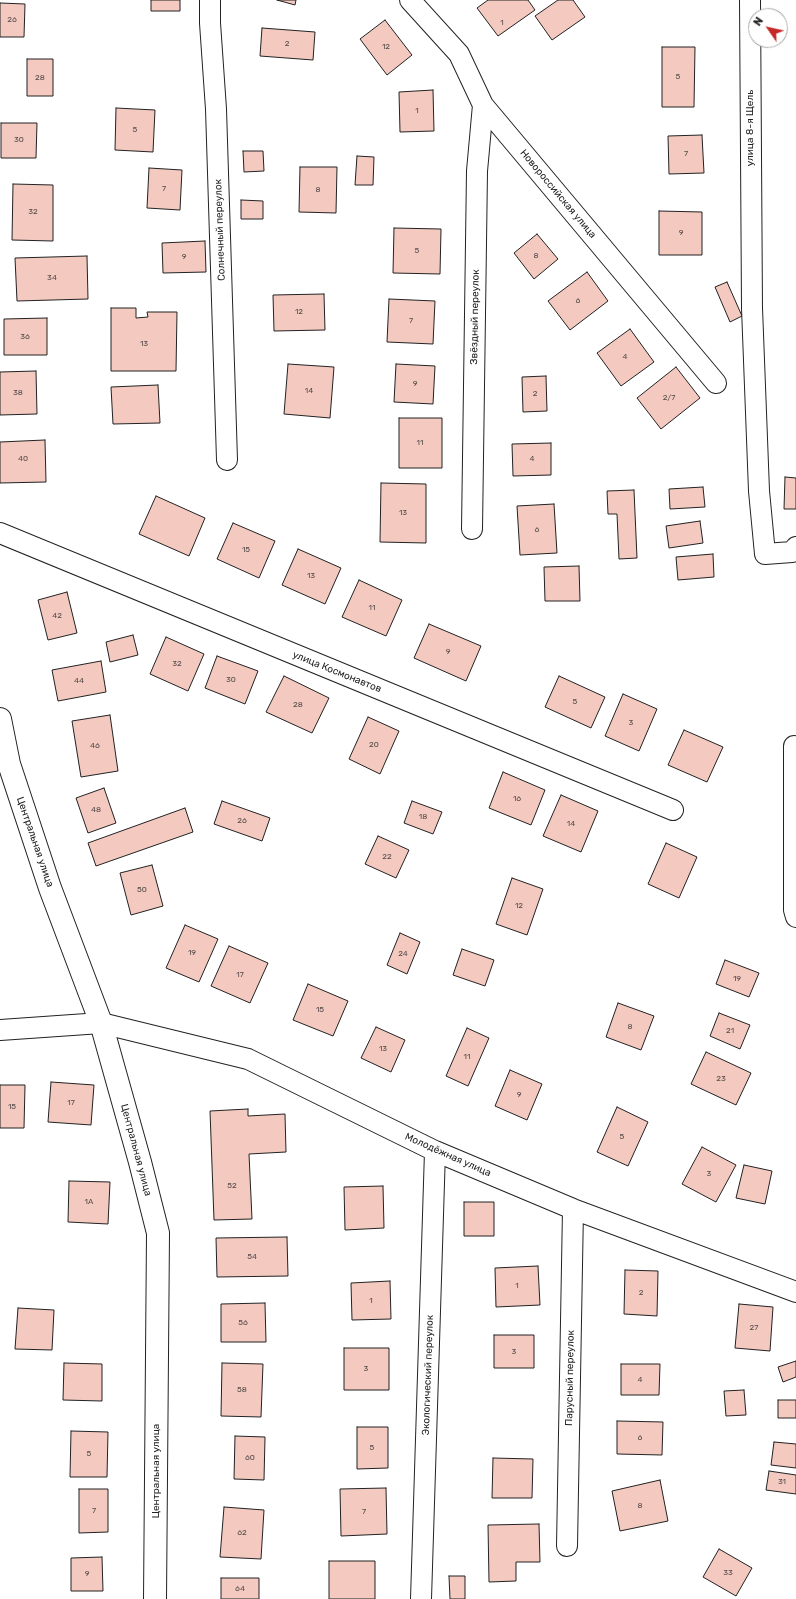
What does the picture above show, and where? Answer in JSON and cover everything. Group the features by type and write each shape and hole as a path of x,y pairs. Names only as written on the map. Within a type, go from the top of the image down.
{"street":[{"name":"Солнечный переулок","path":"210,0 216,117 227,460"},
{"name":"Новороссийская улица","path":"410,0 459,54 484,105 716,383"},
{"name":"улица 8-я Щель","path":"750,0 751,255 759,491 765,554 792,552 796,546"},
{"name":"Звёздный переулок","path":"472,529 477,171 484,105"},
{"name":"улица Космонавтов","path":"0,533 673,810"},
{"name":"Центральная улица","path":"0,719 4,765 101,1023 140,1162 158,1233 155,1599"},
{"path":"794,746 794,910 796,917"},
{"name":"Молодёжная улица","path":"0,1030 101,1023 248,1059 435,1151 572,1209 796,1292"},
{"name":"Экологический переулок","path":"421,1599 435,1151"},
{"name":"Парусный переулок","path":"567,1546 572,1209"}],"building":[{"path":"151,0 180,0 180,11 151,11"},
{"path":"277,0 296,0 295,5"},
{"path":"488,0 528,0 535,10 498,36 477,8"},
{"path":"558,0 573,0 585,17 552,40 535,16"},
{"path":"0,3 25,4 24,37 0,37"},
{"path":"385,20 412,55 387,75 360,39"},
{"path":"262,28 315,32 313,60 260,56"},
{"path":"662,47 695,47 694,107 662,107"},
{"path":"27,59 53,59 53,96 27,96"},
{"path":"433,90 434,131 400,132 399,92"},
{"path":"116,108 155,110 153,152 115,150"},
{"path":"1,123 37,123 36,158 1,158"},
{"path":"702,135 704,173 669,174 668,136"},
{"path":"243,151 263,151 264,171 244,172"},
{"path":"357,156 374,157 373,185 355,185"},
{"path":"300,167 337,167 336,213 299,212"},
{"path":"149,168 182,170 180,210 147,208"},
{"path":"13,184 53,185 53,241 12,240"},
{"path":"241,200 263,201 263,219 241,219"},
{"path":"659,211 702,212 702,255 659,255"},
{"path":"394,228 441,229 440,274 393,273"},
{"path":"537,234 558,259 534,279 514,253"},
{"path":"205,241 206,272 163,273 162,243"},
{"path":"87,256 88,299 17,301 15,258"},
{"path":"587,272 608,301 570,330 548,301"},
{"path":"727,282 742,316 730,322 715,287"},
{"path":"324,294 325,330 274,331 273,295"},
{"path":"389,299 435,301 433,344 387,342"},
{"path":"111,308 136,308 136,318 148,317 147,312 177,312 176,371 111,371"},
{"path":"47,318 47,355 4,355 4,319"},
{"path":"630,329 654,362 621,386 597,353"},
{"path":"288,364 334,367 330,418 284,414"},
{"path":"396,364 435,366 433,404 394,402"},
{"path":"676,367 700,398 661,429 637,398"},
{"path":"36,371 37,414 0,415 0,372"},
{"path":"546,376 547,411 523,412 522,377"},
{"path":"158,385 160,423 113,424 111,387"},
{"path":"399,418 442,418 442,468 399,468"},
{"path":"45,440 46,482 0,483 0,442"},
{"path":"551,443 551,475 513,476 512,444"},
{"path":"785,477 796,478 796,509 784,509"},
{"path":"381,483 426,484 426,543 380,542"},
{"path":"703,487 705,507 670,509 669,489"},
{"path":"634,490 637,558 619,559 617,514 608,514 607,491"},
{"path":"156,496 205,518 189,556 139,534"},
{"path":"554,504 557,553 520,555 517,506"},
{"path":"700,521 703,543 669,548 666,526"},
{"path":"233,523 275,541 259,578 217,559"},
{"path":"298,549 341,568 325,604 282,585"},
{"path":"713,554 714,577 678,580 676,557"},
{"path":"579,566 580,601 545,601 544,567"},
{"path":"359,580 402,600 386,636 342,617"},
{"path":"67,592 77,633 48,640 38,600"},
{"path":"429,624 481,646 466,681 414,658"},
{"path":"133,635 138,655 110,662 106,642"},
{"path":"166,637 204,654 188,691 150,674"},
{"path":"217,656 258,671 245,704 205,688"},
{"path":"101,661 106,692 58,701 52,670"},
{"path":"284,676 329,698 312,733 266,712"},
{"path":"559,676 605,697 591,728 545,707"},
{"path":"623,694 657,709 639,751 605,736"},
{"path":"110,715 118,771 81,777 72,721"},
{"path":"368,717 399,731 380,774 349,759"},
{"path":"684,730 723,747 707,782 668,765"},
{"path":"503,772 545,790 531,825 489,808"},
{"path":"104,788 116,823 88,833 76,798"},
{"path":"561,795 598,811 581,852 543,836"},
{"path":"222,801 270,818 262,841 214,824"},
{"path":"412,801 442,812 433,834 404,823"},
{"path":"185,808 193,832 96,866 88,843"},
{"path":"378,836 409,850 396,878 365,864"},
{"path":"666,843 697,857 679,898 648,884"},
{"path":"152,865 163,906 131,915 120,873"},
{"path":"512,878 543,889 527,935 496,924"},
{"path":"185,925 218,939 199,982 166,968"},
{"path":"400,933 420,942 407,974 387,965"},
{"path":"229,946 268,963 250,1003 211,986"},
{"path":"462,949 494,960 485,986 453,975"},
{"path":"725,960 759,973 749,997 716,984"},
{"path":"308,984 348,1001 333,1036 293,1020"},
{"path":"618,1003 654,1016 641,1050 606,1037"},
{"path":"719,1013 750,1025 740,1049 710,1036"},
{"path":"376,1027 405,1040 391,1072 361,1058"},
{"path":"467,1028 489,1038 468,1086 446,1076"},
{"path":"706,1052 751,1073 736,1105 691,1084"},
{"path":"510,1070 542,1084 527,1120 495,1106"},
{"path":"51,1082 94,1085 91,1125 48,1122"},
{"path":"0,1085 25,1085 24,1128 0,1128"},
{"path":"617,1107 648,1122 628,1166 597,1152"},
{"path":"248,1109 248,1116 285,1114 286,1152 249,1154 252,1219 214,1220 210,1111"},
{"path":"702,1147 736,1165 716,1202 682,1184"},
{"path":"744,1165 772,1171 765,1204 736,1198"},
{"path":"69,1181 110,1182 108,1224 68,1222"},
{"path":"383,1186 384,1228 345,1230 344,1187"},
{"path":"464,1202 494,1202 494,1236 464,1236"},
{"path":"287,1237 288,1276 217,1277 216,1238"},
{"path":"538,1266 540,1305 496,1307 495,1268"},
{"path":"625,1270 658,1271 657,1316 624,1314"},
{"path":"390,1281 391,1319 352,1320 351,1283"},
{"path":"265,1303 266,1342 221,1342 221,1304"},
{"path":"739,1304 773,1307 770,1351 735,1348"},
{"path":"18,1308 54,1310 52,1350 15,1349"},
{"path":"494,1335 534,1335 534,1368 494,1368"},
{"path":"344,1348 389,1348 389,1390 344,1390"},
{"path":"796,1361 796,1377 783,1382 778,1367"},
{"path":"64,1363 102,1364 102,1401 63,1400"},
{"path":"222,1363 263,1364 261,1417 221,1416"},
{"path":"621,1364 660,1364 659,1395 621,1395"},
{"path":"744,1390 746,1415 726,1416 724,1391"},
{"path":"778,1400 796,1400 796,1418 778,1418"},
{"path":"617,1421 663,1422 662,1455 617,1454"},
{"path":"357,1427 388,1427 388,1468 357,1469"},
{"path":"71,1431 108,1432 107,1477 70,1477"},
{"path":"235,1436 265,1437 264,1480 234,1479"},
{"path":"774,1442 796,1444 796,1468 771,1465"},
{"path":"493,1458 533,1459 532,1498 492,1498"},
{"path":"769,1471 796,1475 796,1494 766,1490"},
{"path":"660,1480 668,1521 620,1531 612,1491"},
{"path":"386,1488 387,1534 341,1536 340,1489"},
{"path":"79,1489 108,1489 108,1532 79,1533"},
{"path":"224,1507 264,1510 261,1559 220,1557"},
{"path":"539,1524 540,1562 516,1562 516,1581 489,1582 488,1525"},
{"path":"719,1549 752,1568 736,1596 703,1577"},
{"path":"102,1557 103,1591 71,1591 71,1558"},
{"path":"329,1561 375,1561 375,1599 329,1599"},
{"path":"449,1576 465,1576 465,1599 450,1599"},
{"path":"221,1578 259,1578 259,1599 221,1599"}]}
